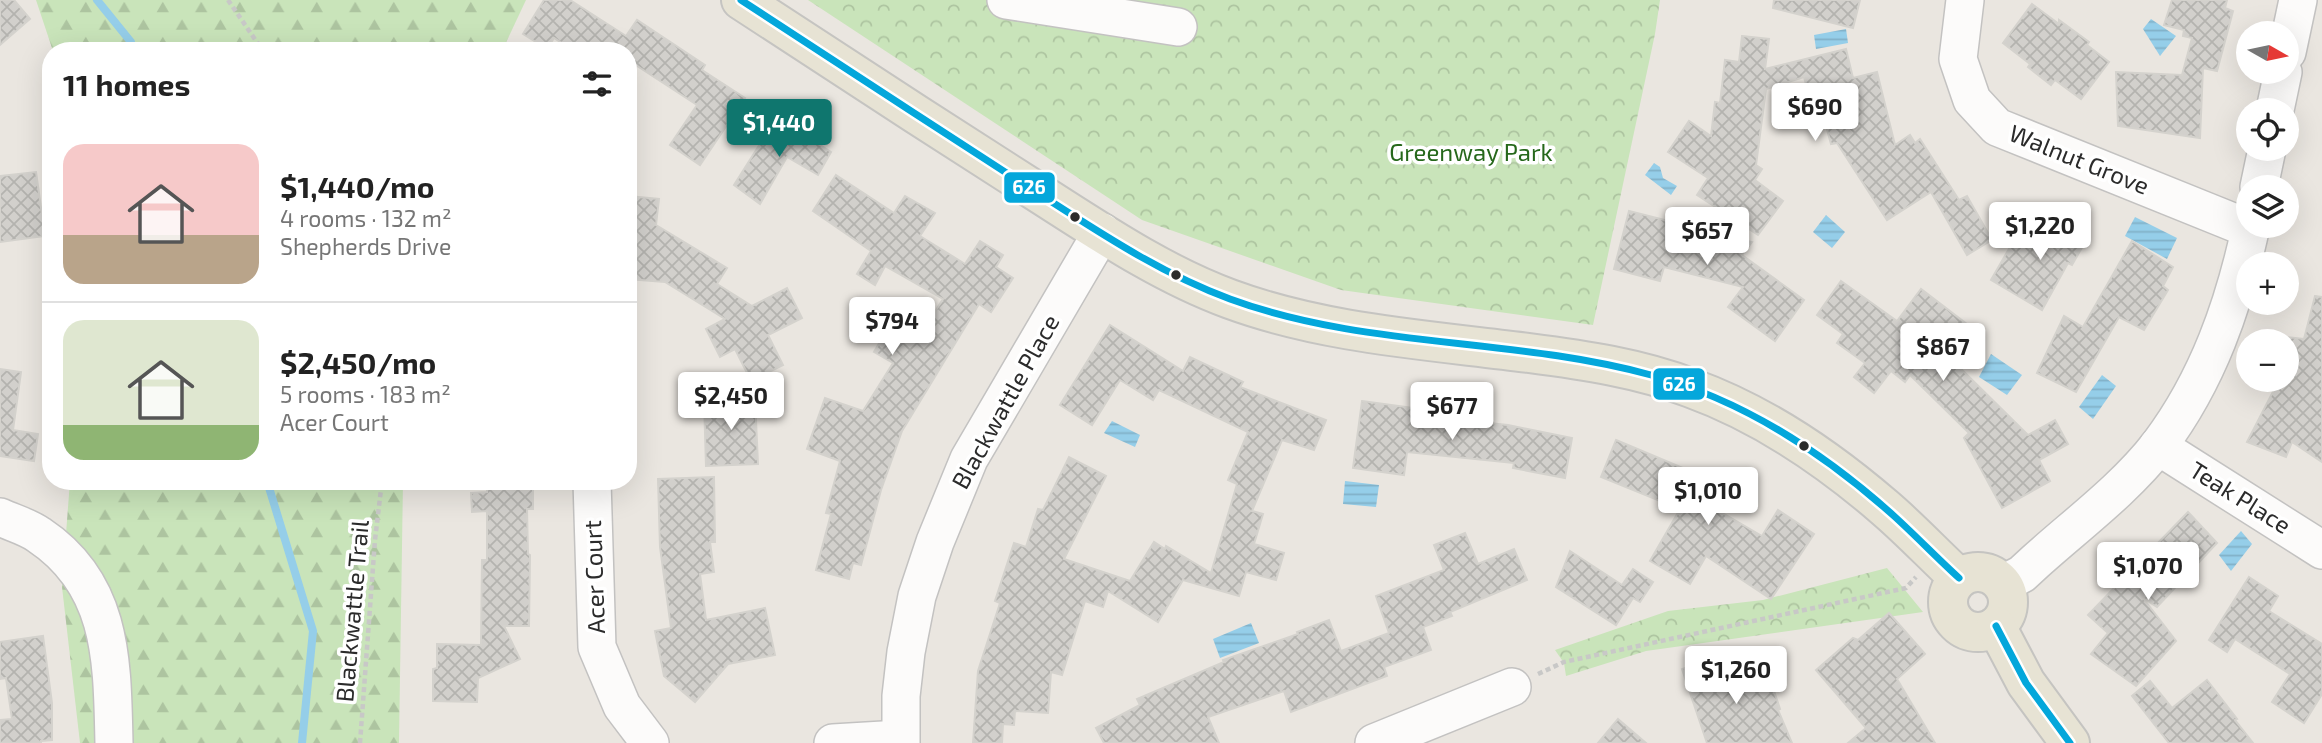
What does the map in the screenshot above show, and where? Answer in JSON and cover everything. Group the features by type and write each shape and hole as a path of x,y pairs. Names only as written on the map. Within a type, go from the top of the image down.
{"main road":[{"path":"741,0 1102,232 1191,282 1225,297 1270,312 1378,333 1589,362 1657,377 1736,407 1819,455 1886,509 1947,568 1968,573 1987,573 2003,584 2008,602 2003,619 1996,626 1977,632 1958,624 1948,606 1947,568"},
{"path":"1996,626 2057,739"}],"street":[{"path":"1006,0 1178,27"},
{"name":"Walnut Grove","path":"1965,0 1958,60 1972,100 1997,127 2236,222"},
{"path":"2294,21 2298,0"},
{"name":"Blackwattle Place","path":"901,741 901,695 906,652 918,596 935,542 969,460 1102,232"},
{"path":"2003,584 2035,562 2122,483 2158,446 2190,397 2215,350 2235,294 2249,238"},
{"name":"Teak Place","path":"2158,446 2322,550"},
{"name":"Acer Court","path":"592,490 597,648 622,706 650,743"},
{"path":"0,517 38,534 73,563 99,607 112,661 114,743"},
{"path":"1374,743 1512,687"},
{"path":"833,743 901,741"}],"path":[{"path":"228,0 257,42"},
{"name":"Blackwattle Trail","path":"360,743 381,490"},
{"path":"1512,687 1564,662 1906,588 1947,568"}],"green space":[{"path":"36,0 526,0 506,42 50,42"},
{"name":"Greenway Park","path":"808,0 1660,0 1593,325 1341,290 1142,220"},
{"path":"69,490 403,490 399,743 80,743 62,587"},
{"path":"1887,568 1923,612 1646,651 1566,676 1564,663 1555,650 1668,611 1763,600"}],"water":[{"path":"2151,19 2176,36 2160,56 2143,29"},
{"path":"1846,29 1848,43 1816,49 1814,35"},
{"path":"1654,163 1660,167 1663,178 1677,186 1671,195 1645,175"},
{"path":"1826,215 1845,232 1832,248 1813,232"},
{"path":"2135,217 2177,238 2167,259 2125,236"},
{"path":"1991,354 2022,375 2007,395 1979,377"},
{"path":"2102,375 2116,386 2093,419 2079,407"},
{"path":"1112,421 1140,435 1135,447 1104,433"},
{"path":"1345,481 1379,485 1376,507 1343,504"},
{"path":"2241,531 2252,544 2231,571 2219,555"},
{"path":"1251,623 1259,643 1220,658 1213,639"}],"building":[{"path":"0,0 14,0 30,19 0,45"},
{"path":"544,0 570,0 626,36 637,20 705,65 702,70 745,98 700,165 670,145 697,105 637,66 637,42 560,42 554,38 551,42 536,42 523,34"},
{"path":"1774,0 1860,0 1853,28 1773,8"},
{"path":"2172,0 2227,0 2225,8 2233,11 2217,71 2203,68 2200,138 2118,126 2116,72 2182,75 2192,38 2183,36 2184,30 2164,25"},
{"path":"2032,4 2089,42 2087,45 2109,62 2081,99 2055,80 2051,85 2003,43"},
{"path":"1742,36 1769,39 1765,69 1846,49 1853,78 1877,72 1895,145 1910,135 1915,143 1920,139 1959,200 1967,196 1992,240 1967,255 1931,192 1887,220 1837,143 1831,144 1815,86 1807,88 1804,77 1766,89 1756,165 1762,169 1755,180 1783,201 1758,235 1697,195 1708,178 1668,152 1689,121 1711,136 1715,102 1720,103 1725,60 1739,62"},
{"path":"777,117 831,152 818,175 787,157 760,204 734,185"},
{"path":"36,172 42,236 0,242 0,176"},
{"path":"836,175 894,213 905,196 935,213 920,236 965,264 980,241 1003,255 996,267 1013,278 991,312 979,304 902,431 881,490 861,565 853,563 849,579 816,570 831,514 826,513 840,461 807,449 825,398 863,411 893,363 874,352 890,325 916,341 943,299 885,266 875,285 857,274 871,251 813,211"},
{"path":"637,197 659,199 656,225 727,268 717,284 752,306 787,288 802,318 768,335 783,365 751,381 735,349 720,357 706,329 725,319 665,282 637,280"},
{"path":"1629,211 1752,242 1742,255 1804,300 1775,341 1728,307 1743,287 1664,267 1660,281 1614,269"},
{"path":"2048,214 2088,237 2072,265 2068,263 2042,310 1991,280 2014,240 2029,248"},
{"path":"2132,241 2173,267 2163,286 2168,290 2144,330 2119,317 2076,392 2037,373 2064,316 2083,327"},
{"path":"1841,281 1897,321 1921,289 1976,331 1953,361 2028,435 2055,420 2068,444 2039,460 2050,481 2002,508 1964,438 1969,433 1910,375 1905,382 1891,371 1874,393 1854,377 1865,363 1837,343 1843,334 1817,315"},
{"path":"2315,296 2322,297 2322,462 2292,442 2286,457 2247,442 2273,392 2299,392 2299,338 2304,339"},
{"path":"1110,325 1183,371 1190,357 1243,382 1240,387 1326,420 1314,450 1282,440 1252,511 1263,514 1254,544 1284,553 1276,580 1246,572 1239,596 1183,580 1158,622 1108,591 1103,607 1085,601 1062,675 1051,672 1048,713 1015,711 1014,725 1003,724 1002,743 973,743 978,671 1000,603 995,601 1014,543 1026,547 1038,509 1043,510 1069,457 1106,476 1064,559 1130,581 1154,542 1165,549 1166,546 1211,573 1237,484 1228,480 1248,432 1159,390 1153,400 1120,380 1092,425 1060,405"},
{"path":"0,369 21,372 13,430 38,434 34,461 0,456"},
{"path":"755,398 758,464 706,466 704,400"},
{"path":"1362,401 1414,408 1413,415 1508,425 1572,438 1565,478 1513,468 1514,463 1407,452 1404,475 1353,468"},
{"path":"1616,440 1683,468 1676,486 1762,536 1778,510 1814,534 1771,599 1706,556 1690,584 1650,561 1680,509 1601,477"},
{"path":"714,477 715,542 710,542 714,572 700,574 706,620 765,608 775,655 728,664 695,702 664,676 655,631 671,628 660,547 658,479"},
{"path":"533,490 533,509 527,509 530,555 529,626 504,626 520,659 478,678 477,702 433,701 433,669 437,668 437,644 481,645 482,560 487,560 487,511 472,512 471,493"},
{"path":"2188,512 2217,543 2157,607 2143,598 2176,641 2136,686 2091,654 2108,633 2088,615"},
{"path":"1465,533 1478,564 1514,549 1527,580 1450,612 1452,616 1423,627 1431,650 1384,667 1387,676 1291,712 1284,691 1208,717 1219,743 1104,743 1096,728 1140,705 1137,699 1224,662 1223,660 1298,634 1297,632 1329,620 1341,651 1389,633 1376,596 1444,570 1434,545"},
{"path":"1570,551 1622,585 1633,569 1653,582 1640,602 1633,598 1616,625 1556,587"},
{"path":"2249,577 2278,596 2269,611 2322,644 2322,694 2304,723 2272,702 2290,674 2235,639 2227,652 2209,640"},
{"path":"1889,613 1925,654 1897,679 1935,743 1848,743 1866,728 1816,670 1853,638 1858,640"},
{"path":"43,636 52,703 52,740 41,743 0,743 0,720 12,719 6,678 0,679 0,642"},
{"path":"1711,659 1720,683 1766,667 1780,709 1778,710 1792,743 1707,743 1682,669"},
{"path":"2207,680 2253,743 2169,743 2132,696 2150,681 2172,708"},
{"path":"1618,719 1646,743 1598,743"}],"waterway":[{"path":"97,0 131,42"},
{"path":"270,490 313,631 302,743"}],"transit line":[{"name":"626","path":"741,0 1070,214 1148,261 1202,288 1281,315 1334,327 1546,354 1599,363 1685,386 1750,414 1811,450 1867,493 1959,578"},
{"name":"626","path":"1996,626 2026,683 2070,743"}]}
